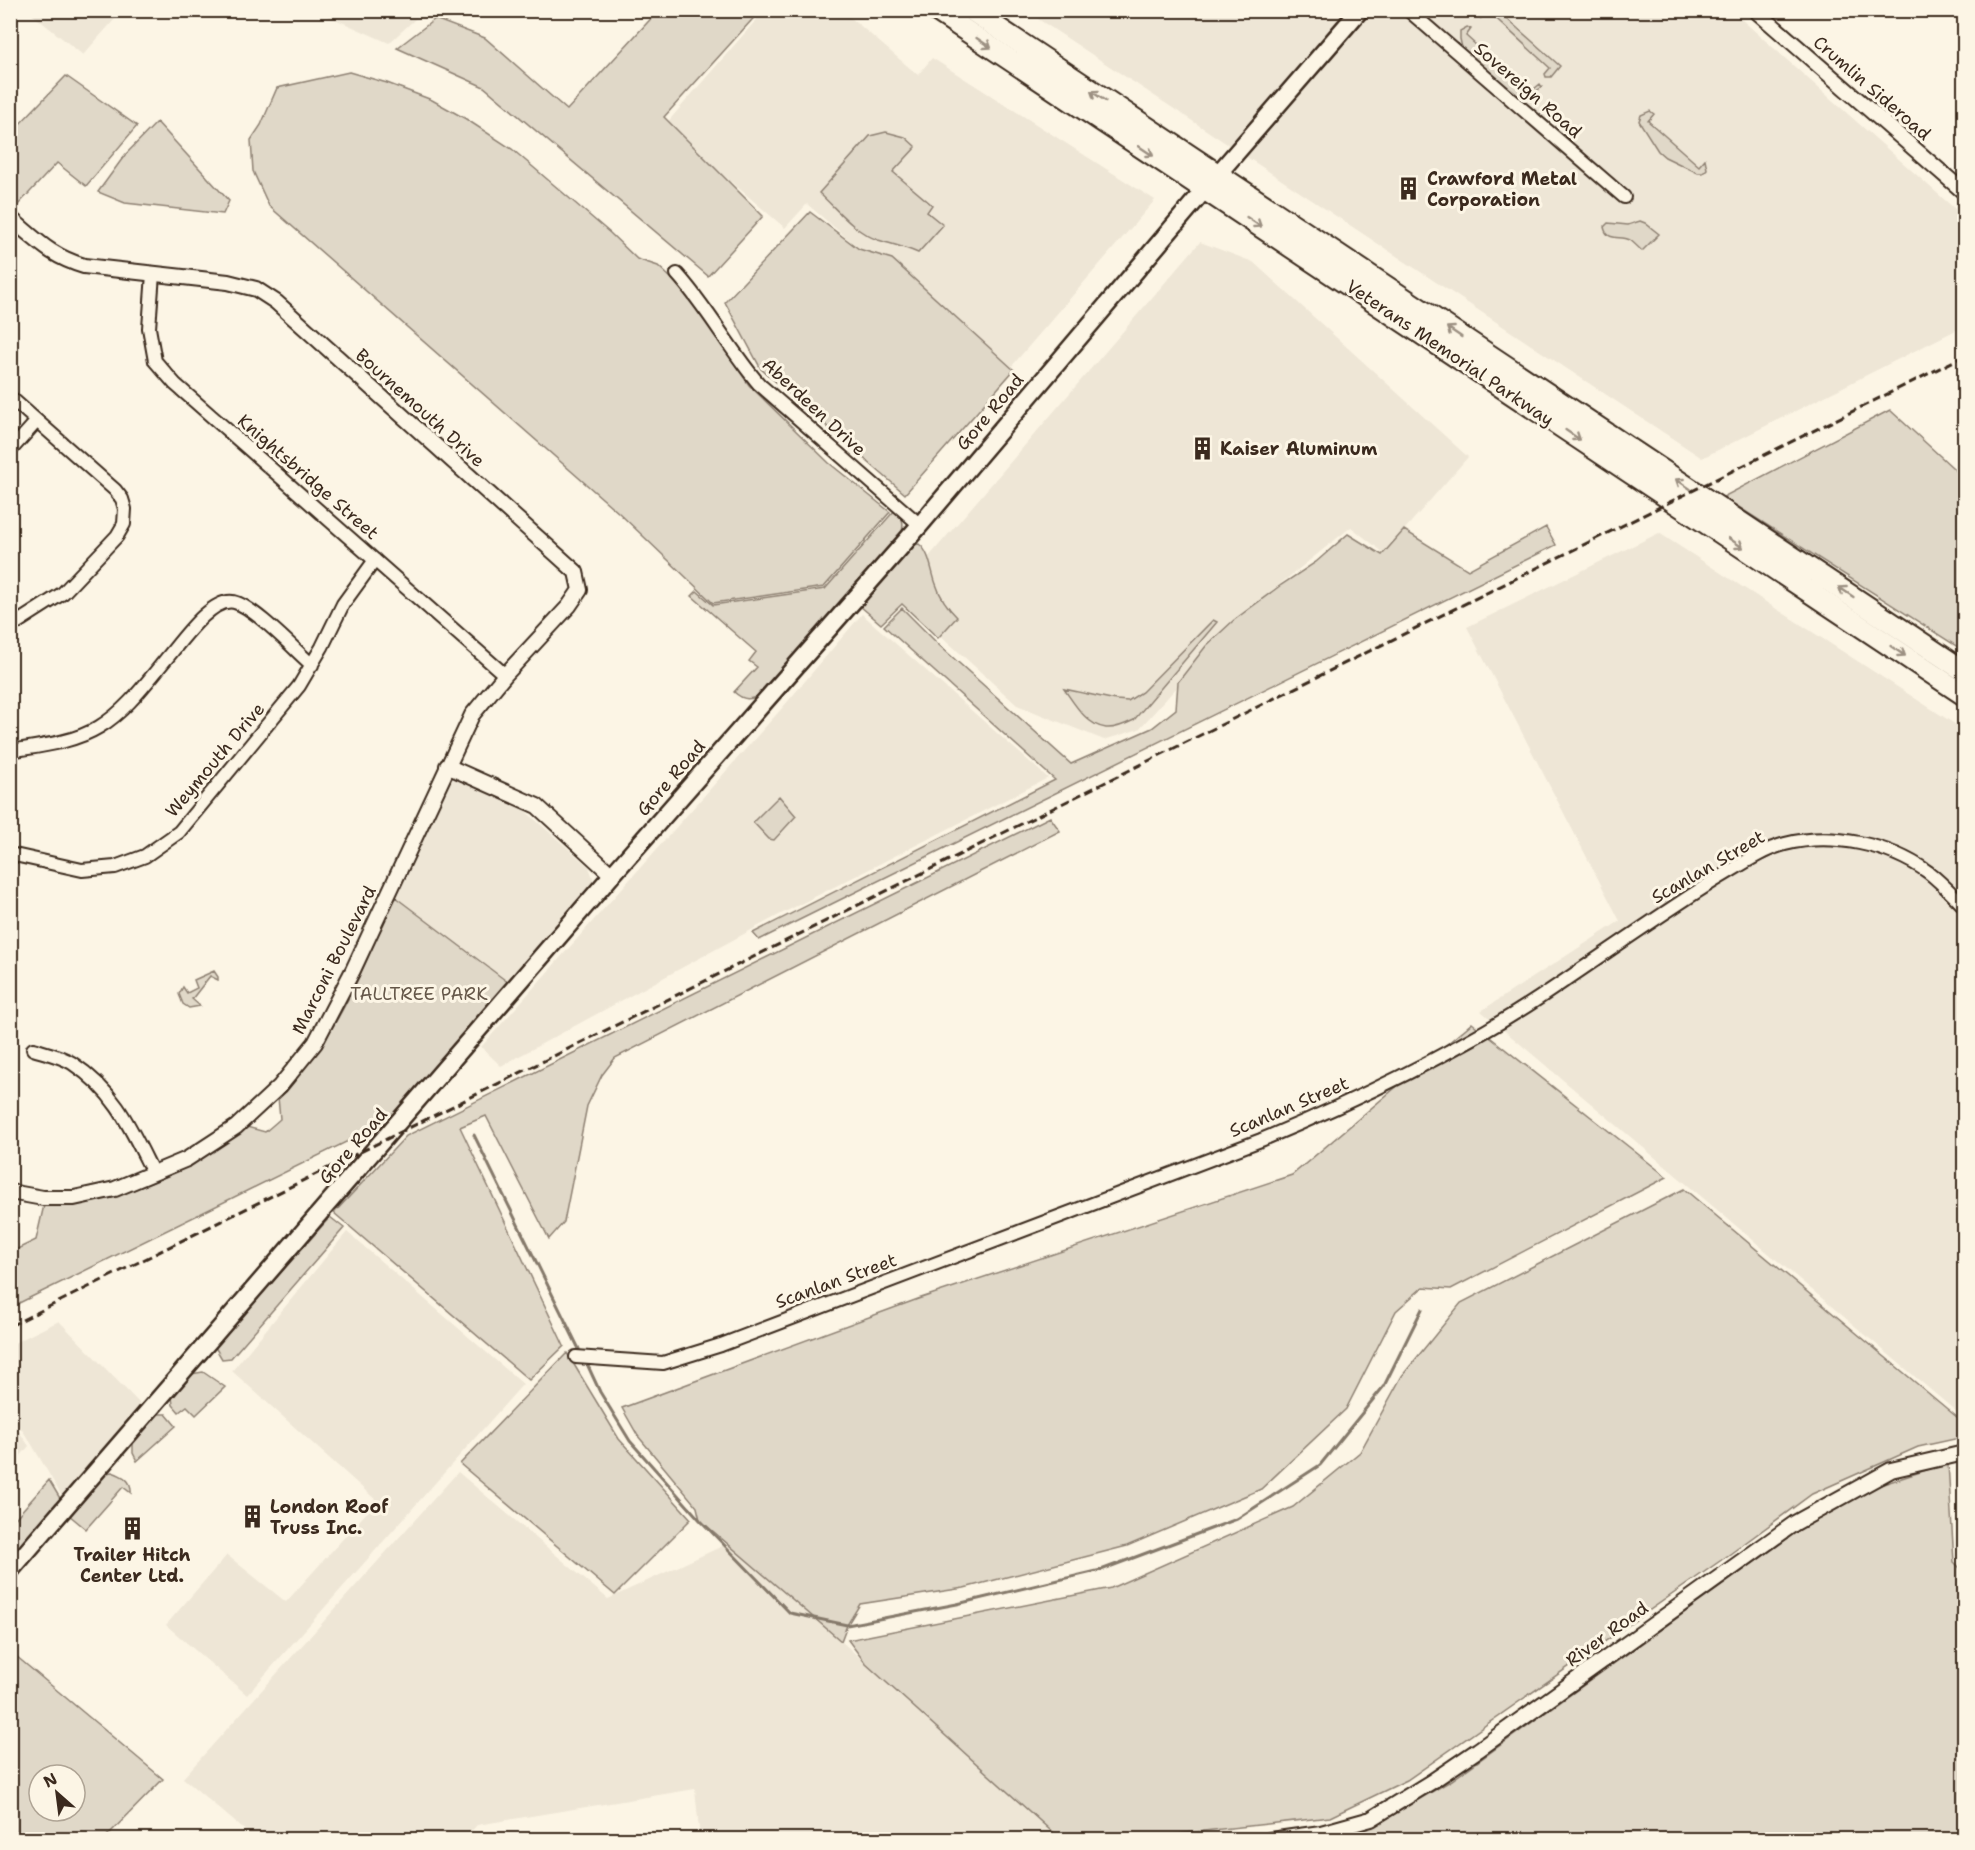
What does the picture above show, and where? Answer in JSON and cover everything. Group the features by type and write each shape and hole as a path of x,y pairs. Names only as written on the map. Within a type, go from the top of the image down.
{"highway":[{"name":"Veterans Memorial Parkway","path":"935,10 1211,182 1965,670"},
{"name":"Veterans Memorial Parkway","path":"970,10 1211,182 1965,695"}],"main road":[{"name":"Gore Road","path":"10,1571 612,875 920,525 1360,10"}],"street":[{"name":"Sovereign Road","path":"1408,10 1624,197"},
{"name":"Crumlin Sideroad","path":"1755,10 1965,192"},
{"name":"Bournemouth Drive","path":"10,218 52,253 84,266 228,282 256,289 276,302 576,572 580,590 569,606 472,715 447,766"},
{"name":"Knightsbridge Street","path":"153,274 148,328 155,361 175,384 506,675"},
{"name":"Aberdeen Drive","path":"677,274 704,306 740,361 759,384 920,525"},
{"path":"10,397 115,490 122,499 125,509 124,524 117,536 63,593 10,627"},
{"path":"10,451 37,421"},
{"name":"Weymouth Drive","path":"10,854 82,870 115,867 145,856 179,832 299,687 343,604 375,560"},
{"path":"10,751 65,741 99,728 129,703 202,617 218,604 232,601 246,607 312,665"},
{"path":"447,766 537,806 612,875"},
{"name":"Marconi Boulevard","path":"10,1192 43,1198 74,1198 115,1189 186,1159 236,1127 280,1086 315,1042 353,970 447,766"},
{"name":"Scanlan Street","path":"576,1357 663,1363 712,1348 1261,1140 1321,1115 1465,1044 1539,998 1685,898 1744,862 1784,844 1832,840 1893,852 1928,872 1965,906"},
{"path":"33,1049 71,1062 102,1086 124,1115 153,1173"},
{"name":"River Road","path":"1270,1839 1321,1833 1371,1820 1478,1750 1795,1522 1891,1470 1965,1453"}],"shaded area":[{"path":"122,10 83,55 28,11"},
{"path":"424,10 389,43 317,11"},
{"path":"764,11 843,11 918,75 932,58 1155,200 1005,374 807,204 785,228 665,125"},
{"path":"1026,11 1732,11 1964,217 1964,326 1702,458"},
{"path":"1200,242 1253,262 1468,457 1384,553 1351,527 1244,613 1139,729 1104,740 1017,705 896,595"},
{"path":"1659,533 1964,730 1964,1418 1481,1011 1620,921 1467,627"},
{"path":"862,614 1048,778 779,915 501,1066 481,1047 783,707"},
{"path":"454,779 467,781 523,809 589,867 593,878 593,886 509,983 395,897 443,788"},
{"path":"347,1232 523,1384 247,1695 166,1625 227,1555 286,1602 377,1501 232,1371"},
{"path":"59,1321 144,1408 63,1498 11,1414 10,1345"},
{"path":"11,1420 29,1446 10,1467"},
{"path":"458,1472 608,1599 729,1543 1060,1839 700,1839 695,1789 477,1825 464,1839 255,1839 183,1778"}],"green space":[{"path":"658,11 760,11 664,117 763,216 708,276 484,87 397,48 435,19 485,38 567,110"},
{"path":"1489,11 1498,11 1560,66 1551,77 1546,77 1545,74 1550,68"},
{"path":"1479,12 1487,12 1481,18"},
{"path":"1467,27 1471,29 1466,36 1529,93 1540,84 1542,87 1529,95 1514,94 1462,48 1460,31"},
{"path":"349,72 432,100 466,119 512,149 637,259 658,266 684,290 749,385 829,463 890,512 824,587 713,603 619,513 269,206 253,171 251,140 261,125 277,88"},
{"path":"66,76 137,126 86,186 57,163 17,206 11,200 11,133"},
{"path":"1650,111 1654,114 1648,121 1699,166 1705,159 1707,169 1703,173 1698,173 1665,157 1658,151 1639,121 1641,115"},
{"path":"157,122 229,201 223,214 125,203 98,192 125,155"},
{"path":"886,132 905,137 916,147 893,172 932,205 927,212 943,225 918,253 861,232 819,193 870,136"},
{"path":"810,212 859,249 892,259 1014,370 905,494 761,369 725,302"},
{"path":"1640,221 1659,234 1642,251 1630,240 1608,235 1604,227 1608,223 1628,225"},
{"path":"1890,410 1964,478 1964,651 1723,497"},
{"path":"895,510 902,520 902,533 761,695 747,699 734,692 757,667 749,661 756,652 692,596 697,591 713,605 825,589"},
{"path":"1546,527 1556,545 759,940 753,933 1055,780 884,626 902,608 940,646 1071,764 1152,728 1176,709 1178,682 1206,646 1234,620 1316,562 1348,534 1382,555 1404,530 1468,570"},
{"path":"919,544 928,557 942,598 957,617 938,638 902,604 881,624 860,606 913,545"},
{"path":"1213,620 1217,622 1131,722 1113,728 1099,726 1082,713 1064,689 1128,701 1142,692"},
{"path":"779,796 796,816 774,840 769,839 753,822"},
{"path":"1050,817 1060,831 615,1058 602,1075 587,1106 564,1222 549,1239 486,1116 460,1127 564,1346 529,1380 334,1213 406,1136"},
{"name":"TALLTREE PARK","path":"395,897 509,983 397,1117 11,1307 11,1252 36,1240 44,1205 73,1203 126,1192 177,1171 247,1127 265,1132 280,1119 278,1097 308,1062 335,1023"},
{"path":"214,971 218,980 210,976 192,999 200,1006 189,1008 183,1004 179,994 183,987 187,993 197,988 194,980"},
{"path":"1472,1023 1667,1177 1451,1289 1423,1287 1396,1311 1346,1409 1261,1489 1127,1546 964,1588 860,1604 847,1625 841,1641 700,1520 697,1507 638,1436 622,1408 918,1299 1292,1175"},
{"path":"1684,1189 1964,1423 1964,1437 1918,1447 1812,1494 1407,1780 1330,1817 1131,1839 1060,1839 866,1664 848,1640 1111,1588 1293,1507 1360,1452 1402,1376 1461,1303"},
{"path":"330,1217 344,1228 231,1358 222,1359 215,1347"},
{"path":"567,1353 619,1439 691,1519 615,1595 460,1464"},
{"path":"203,1372 225,1387 196,1415 187,1406 179,1412 173,1405 172,1397 191,1374"},
{"path":"157,1414 166,1414 176,1426 137,1461 133,1453 133,1442"},
{"path":"1948,1463 1954,1562 1964,1572 1964,1839 1331,1840 1377,1824 1452,1780 1827,1510 1874,1487"},
{"path":"112,1472 128,1482 131,1493 123,1487 86,1529 69,1515 106,1473"},
{"path":"49,1480 61,1500 11,1558 11,1523"},
{"path":"10,1651 163,1779 104,1839 11,1839"}],"waterway":[{"path":"474,1135 579,1349"},
{"path":"588,1366 600,1392 630,1441 700,1520 790,1613 847,1625 957,1604 1101,1570 1237,1519 1320,1465 1384,1386 1422,1309"}],"railway":[{"path":"10,1326 1964,356"}],"place":[{"name":"Crawford Metal Corporation","path":"1409,189"},
{"name":"Kaiser Aluminum","path":"1202,449"},
{"name":"London Roof Truss Inc.","path":"252,1517"},
{"name":"Trailer Hitch Center Ltd.","path":"132,1529"}]}
